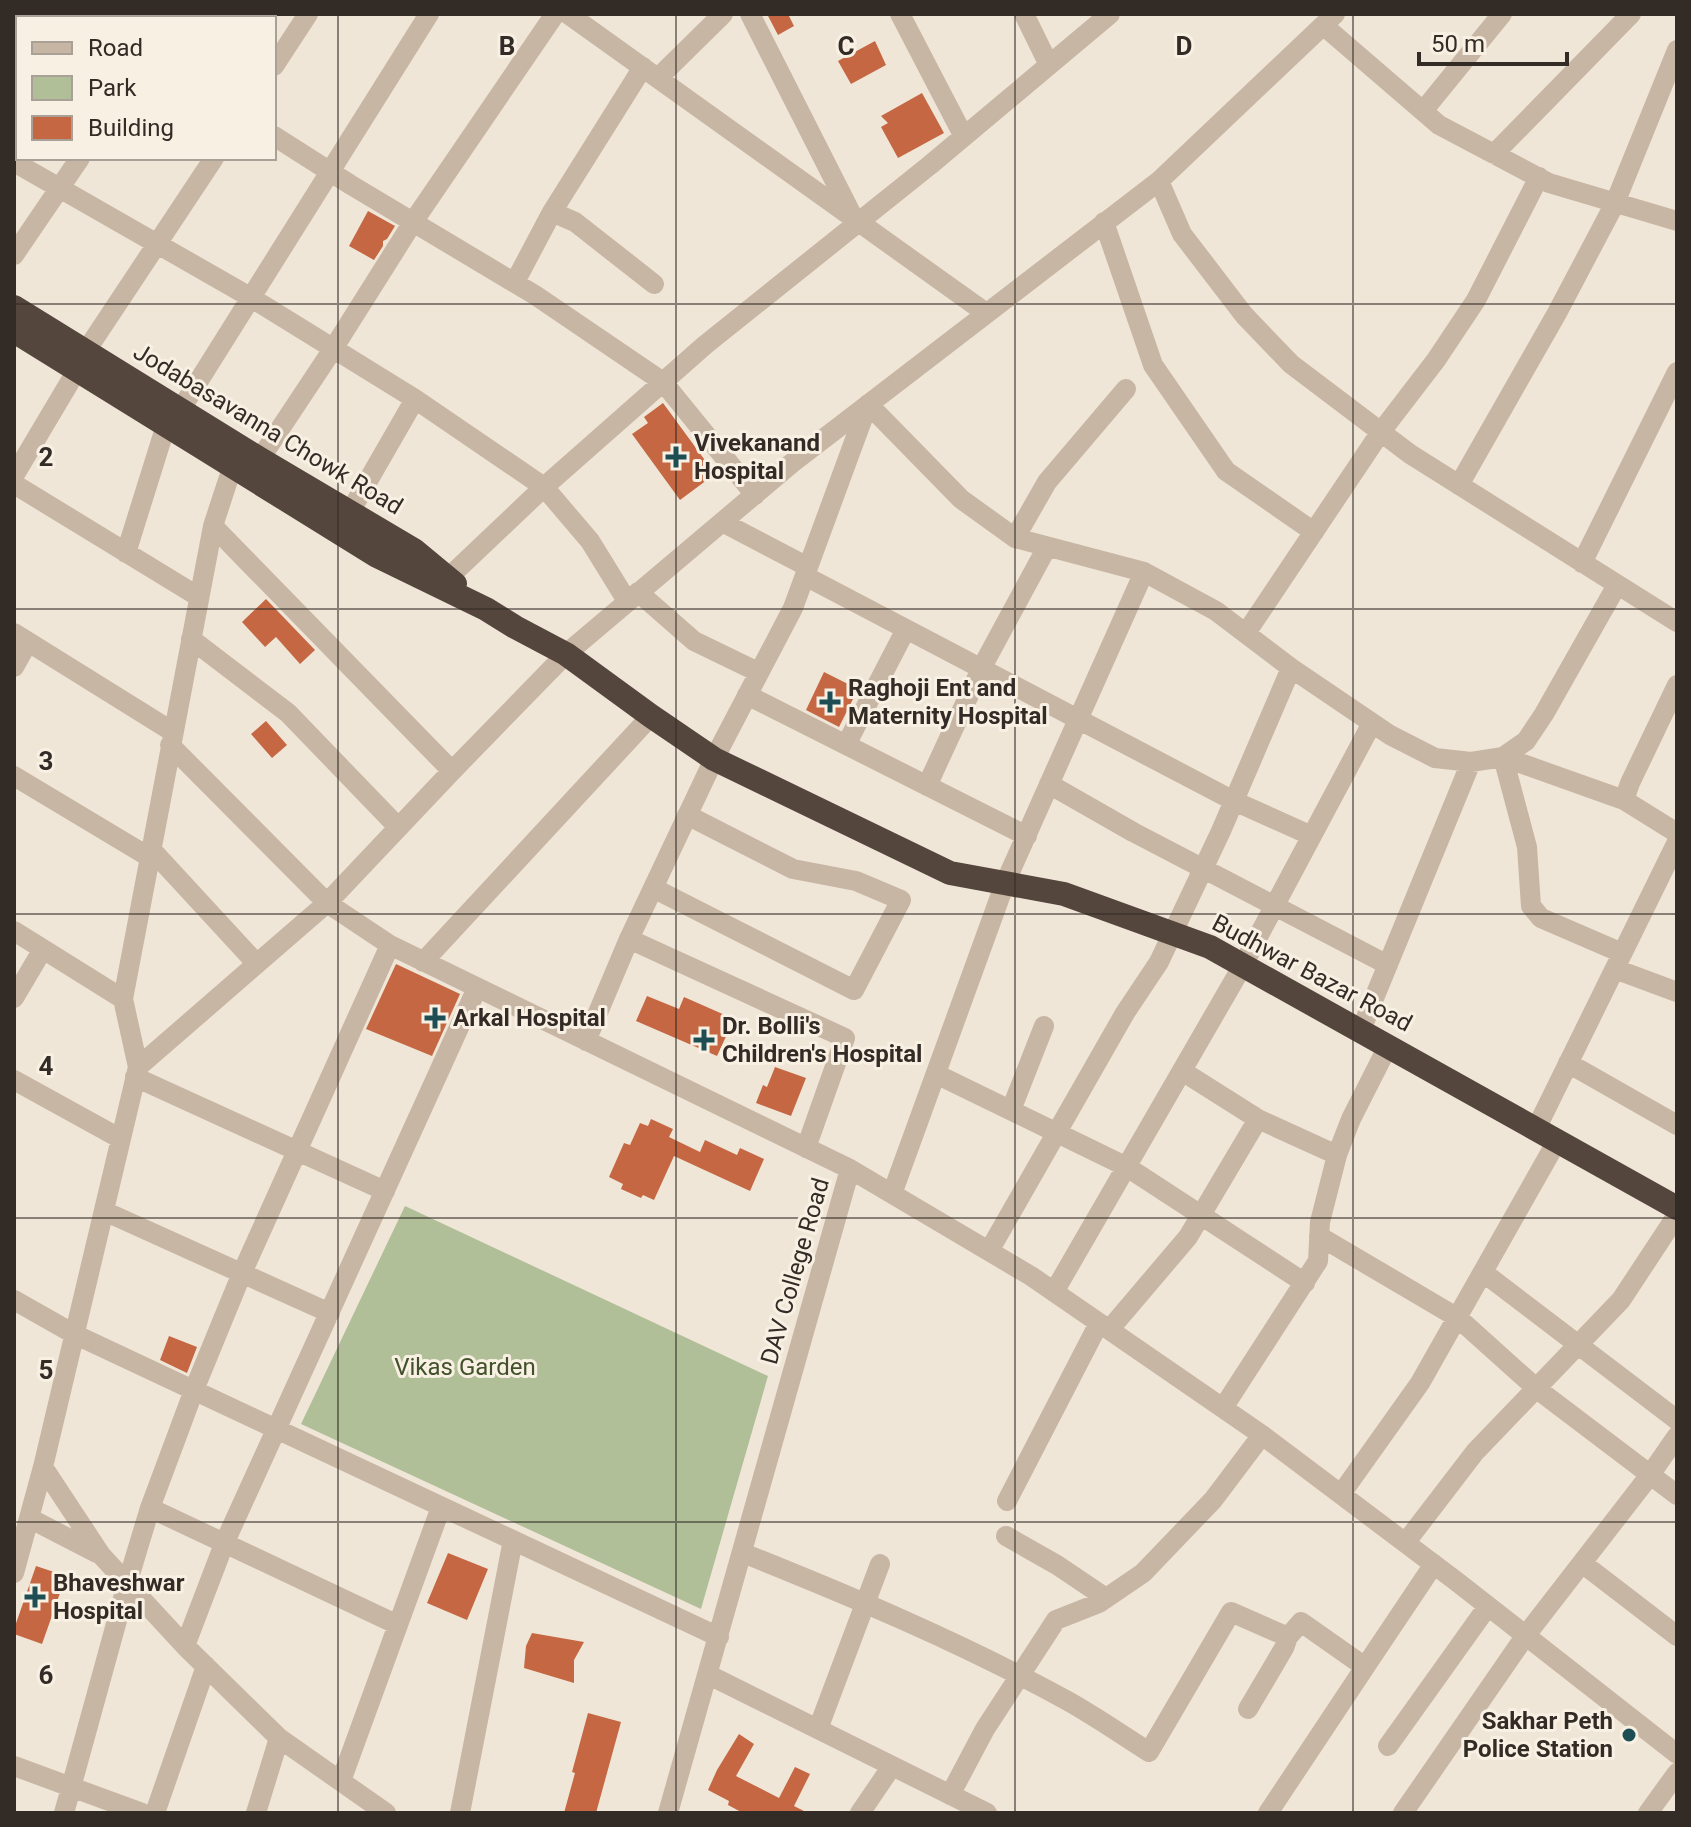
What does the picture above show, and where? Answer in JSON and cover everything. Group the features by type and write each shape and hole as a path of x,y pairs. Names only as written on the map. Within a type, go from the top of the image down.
{"highway":[{"name":"Jodabasavanna Chowk Road","path":"14,307 82,361 173,417 260,459 414,550 486,609"},
{"name":"Jodabasavanna Chowk Road","path":"14,331 82,361"},
{"name":"Jodabasavanna Chowk Road","path":"173,417 232,468 377,556 486,609 566,654"},
{"name":"Budhwar Bazar Road","path":"566,654 714,759 950,873 1064,894 1210,947 1677,1208"}],"street":[{"path":"276,63 308,14"},
{"path":"126,553 173,417 429,14"},
{"path":"260,459 413,222 555,14"},
{"path":"568,14 986,313"},
{"path":"515,282 552,212 650,72 723,14"},
{"path":"750,14 857,220"},
{"path":"900,14 964,137"},
{"path":"1024,14 1049,65"},
{"path":"448,578 544,487 705,345 964,137 1110,14"},
{"path":"1423,111 1502,14"},
{"path":"1494,154 1631,14"},
{"path":"136,1072 327,903 566,654 792,463 1159,181 1329,20 1439,125 1549,183 1677,221"},
{"path":"1459,485 1557,313 1615,203 1677,50"},
{"path":"276,137 515,282 663,382 755,495"},
{"path":"14,255 76,160"},
{"path":"14,476 82,361 213,160"},
{"path":"14,162 250,297 415,399 544,487 632,597 694,641 758,672"},
{"path":"1246,633 1380,433 1436,360 1476,300 1539,177"},
{"path":"1159,181 1182,234 1244,315 1291,364 1380,433 1677,622"},
{"path":"552,212 575,222 654,284"},
{"path":"1104,222 1153,365 1226,471 1314,532"},
{"path":"1582,563 1677,372"},
{"path":"1015,538 1047,482 1126,389"},
{"path":"350,512 415,399"},
{"path":"868,404 961,499 1015,538 1144,572 1216,611 1291,668 1372,723 1435,758 1471,762 1503,757 1526,741 1617,585"},
{"path":"586,1041 687,815 793,608 868,404"},
{"path":"14,1573 43,1467 136,1072 123,999 213,526 232,468"},
{"path":"14,484 199,597"},
{"path":"722,522 981,669 1234,801 1312,836"},
{"path":"213,526 452,771"},
{"path":"927,786 981,669 1047,547"},
{"path":"892,1194 1005,883 1144,572"},
{"path":"846,745 906,629"},
{"path":"14,667 21,638"},
{"name":"DAV College Road","path":"21,638 172,739 327,903 390,945 850,1169 668,1813"},
{"path":"191,639 288,713 398,827"},
{"path":"989,1251 1125,1013 1159,962 1234,801 1291,668"},
{"path":"1624,800 1677,685"},
{"path":"747,695 1027,836"},
{"path":"423,962 651,716"},
{"path":"1054,1292 1243,965 1372,723"},
{"path":"1503,757 1624,800 1677,833"},
{"path":"1503,757 1527,847 1531,906 1541,918 1677,992"},
{"path":"1361,1030 1471,762"},
{"path":"14,776 150,852 257,964"},
{"path":"1049,784 1133,832 1388,965"},
{"path":"653,888 854,990 901,900 856,881 793,869 687,815"},
{"path":"1536,1129 1677,842"},
{"path":"14,931 123,999"},
{"path":"629,939 845,1038 806,1148"},
{"path":"64,1813 150,1508 194,1390 242,1273 390,945"},
{"path":"14,998 43,949"},
{"path":"185,1646 224,1544 477,988"},
{"path":"1011,1110 1044,1026"},
{"path":"1223,1408 1318,1261 1320,1222 1337,1155 1351,1119 1388,1046"},
{"path":"1568,1063 1677,1125"},
{"path":"1182,1071 1258,1119 1337,1155"},
{"path":"136,1072 385,1191"},
{"path":"936,1074 1127,1167 1305,1283"},
{"path":"14,1080 121,1139"},
{"path":"1007,1501 1104,1326 1188,1237 1258,1119"},
{"path":"1341,1494 1420,1383 1557,1141"},
{"path":"850,1169 1054,1292 1262,1435 1406,1542 1677,1754"},
{"path":"104,1211 330,1313"},
{"path":"1406,1542 1475,1452 1621,1300 1677,1215"},
{"path":"1319,1236 1458,1318 1537,1389 1677,1495"},
{"path":"1484,1273 1677,1420"},
{"path":"14,1300 74,1334 719,1637"},
{"path":"950,1795 985,1729 1056,1620 1099,1603 1143,1573 1213,1500 1262,1435"},
{"path":"1403,1813 1526,1635 1677,1436"},
{"path":"43,1467 101,1555 185,1646 279,1738 341,1781 361,1805 386,1813"},
{"path":"341,1781 441,1507"},
{"path":"150,1508 398,1625"},
{"path":"29,1518 101,1555"},
{"path":"1006,1536 1106,1598"},
{"path":"460,1813 513,1540"},
{"path":"743,1553 866,1602 1020,1675 1070,1702 1149,1752 1231,1612 1288,1637"},
{"path":"1582,1563 1677,1636"},
{"path":"818,1729 880,1564"},
{"path":"1268,1813 1434,1564"},
{"path":"1388,1746 1488,1606"},
{"path":"1248,1709 1288,1637 1301,1622 1365,1667"},
{"path":"155,1813 206,1666"},
{"path":"709,1675 987,1813"},
{"path":"256,1813 279,1738"},
{"path":"14,1766 142,1813"},
{"path":"860,1813 892,1766"},
{"path":"1648,1813 1677,1773"}],"green space":[{"name":"Vikas Garden","path":"405,1206 768,1376 701,1609 301,1424"}],"building":[{"path":"767,14 788,14 794,26 778,35"},
{"path":"875,41 886,65 851,84 838,61"},
{"path":"922,93 944,133 898,158 881,127 888,123 881,116"},
{"path":"368,211 395,226 374,260 349,246"},
{"path":"663,403 715,474 680,500 632,434 648,423 644,417"},
{"path":"266,599 315,650 300,664 276,637 265,647 242,622"},
{"path":"824,672 858,689 839,727 806,710"},
{"path":"266,721 287,745 272,758 251,734"},
{"path":"396,964 460,994 432,1056 366,1029"},
{"path":"647,996 679,1009 684,997 734,1019 717,1056 636,1021"},
{"path":"775,1067 806,1078 791,1116 756,1103"},
{"path":"651,1119 673,1129 669,1137 700,1152 705,1140 737,1155 740,1148 764,1159 750,1191 674,1156 654,1200 621,1189 623,1184 609,1177 624,1143 630,1145 640,1123 648,1126"},
{"path":"169,1336 197,1347 187,1373 160,1360"},
{"path":"448,1553 488,1569 467,1620 427,1603"},
{"path":"36,1566 66,1576 42,1644 14,1634"},
{"path":"532,1633 584,1642 574,1660 574,1683 524,1668 526,1646"},
{"path":"588,1713 621,1722 596,1813 564,1813 575,1773 572,1772"},
{"path":"739,1734 754,1744 736,1776 779,1798 795,1767 810,1774 794,1806 808,1813 743,1813 708,1790"}],"place":[{"name":"Vivekanand Hospital","path":"676,457"},
{"name":"Raghoji Ent and Maternity Hospital","path":"830,702"},
{"name":"Arkal Hospital","path":"435,1018"},
{"name":"Dr. Bolli's Children's Hospital","path":"704,1040"},
{"name":"Bhaveshwar Hospital","path":"35,1597"},
{"name":"Sakhar Peth Police Station","path":"1629,1735"}]}
